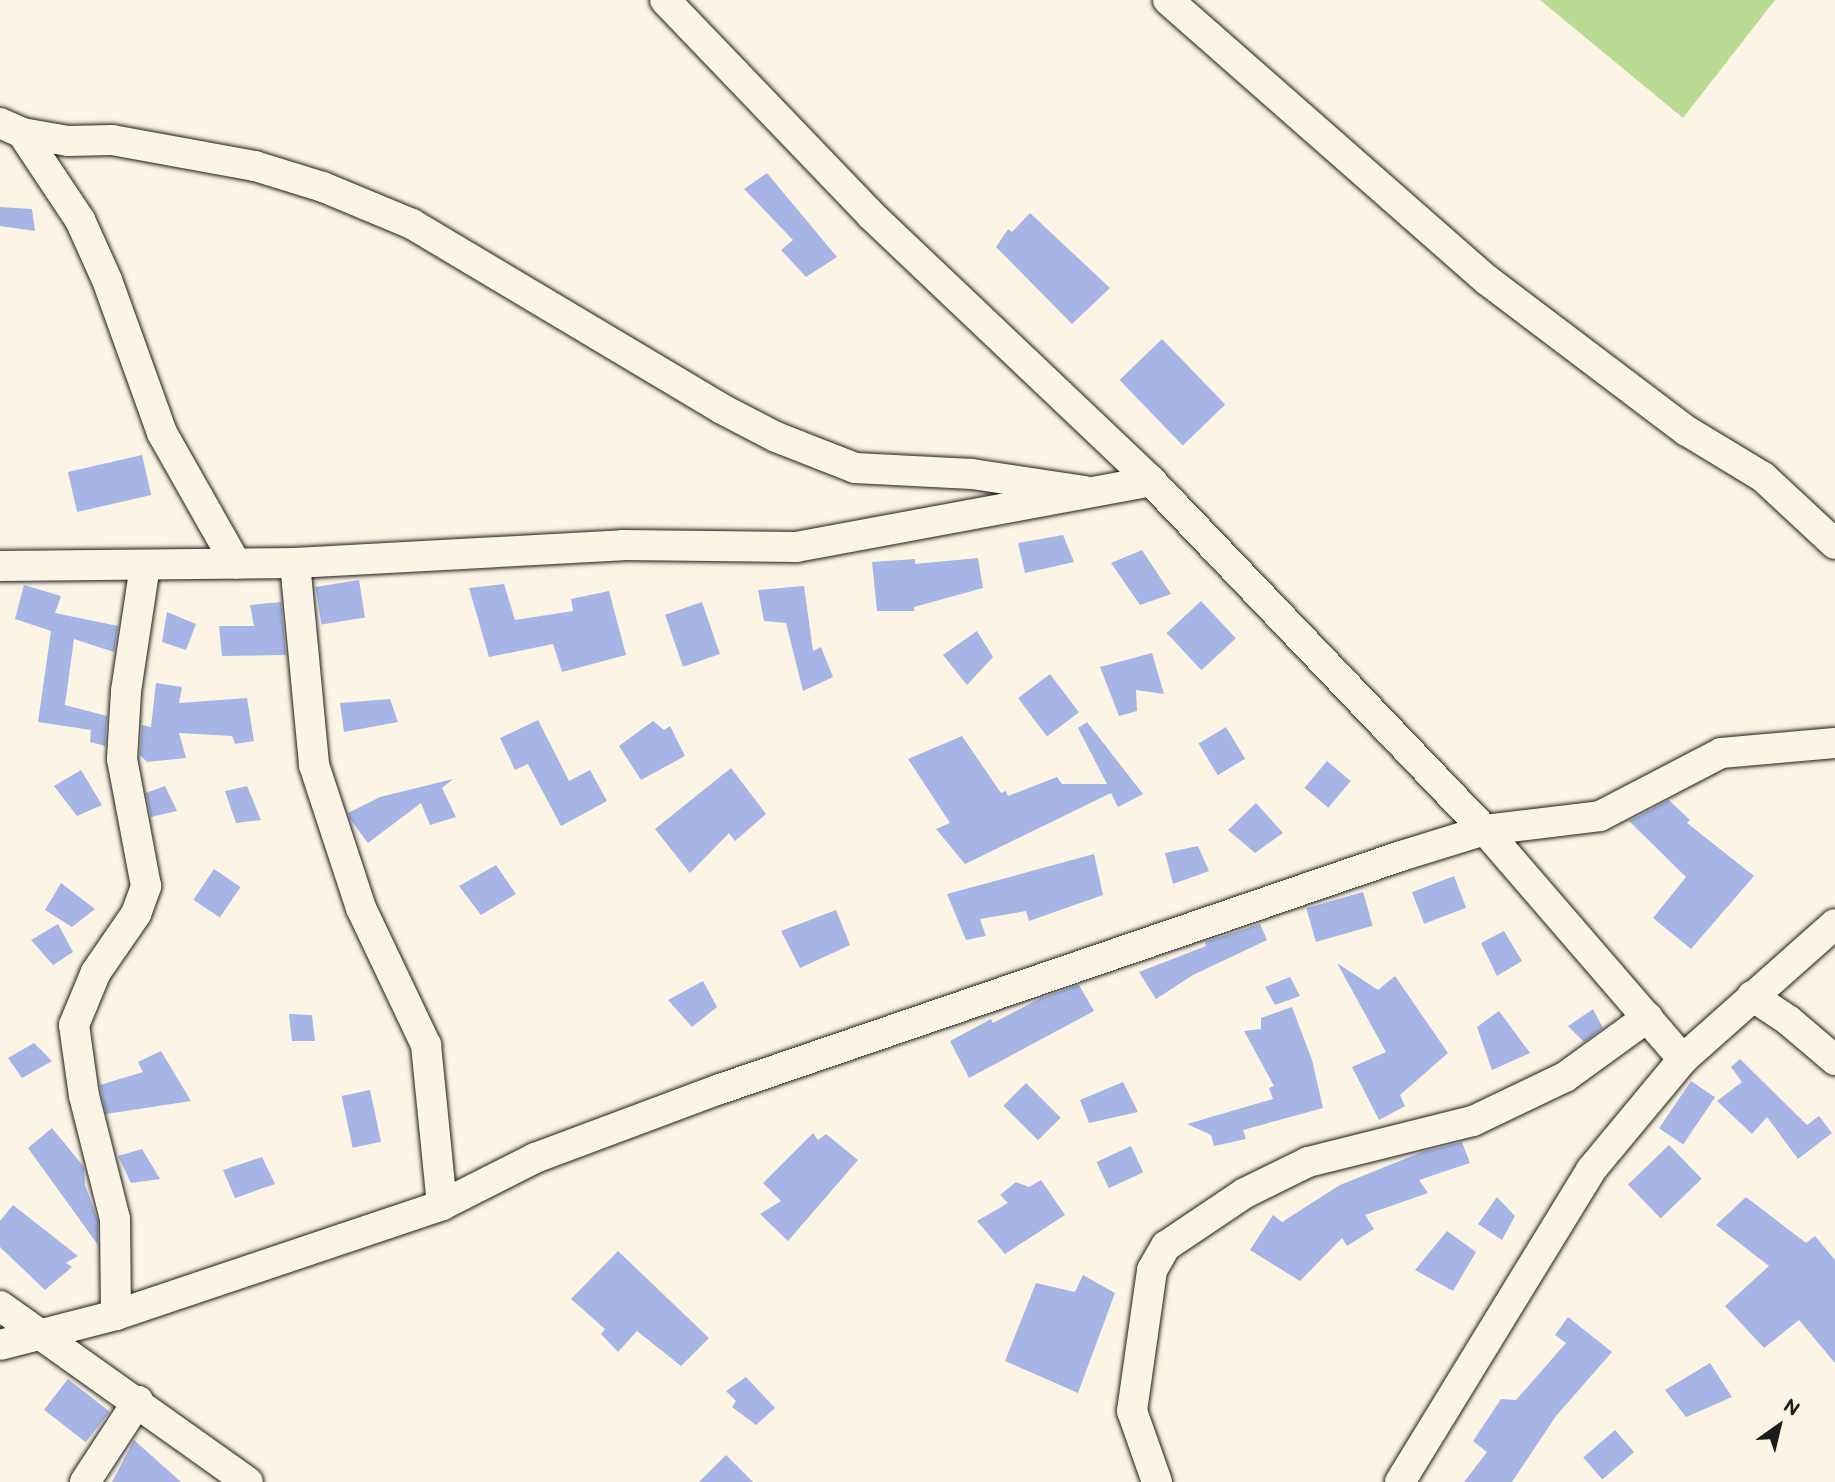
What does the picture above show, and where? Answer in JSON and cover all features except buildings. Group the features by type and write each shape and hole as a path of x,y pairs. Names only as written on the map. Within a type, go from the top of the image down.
{"street":[{"path":"665,0 871,215 1151,481 1485,830 1683,1059"},
{"path":"1168,0 1487,280 1687,431 1763,477 1835,544"},
{"path":"11,128 177,150 255,166 323,187 412,224 722,409 776,437 855,468 972,474 1085,491"},
{"path":"11,128 79,220 107,280 162,433 236,564"},
{"path":"0,566 295,563 610,545 796,547 1085,491 1151,481"},
{"path":"295,563 314,765 361,908 426,1045 442,1205"},
{"path":"116,1315 115,1219 84,1096 74,1025 96,972 136,914 146,886 122,759 126,691 145,565"},
{"path":"0,1345 116,1315 442,1205 535,1158 720,1089 1485,830 1600,816 1721,753 1835,743"},
{"path":"1400,1482 1591,1170 1683,1059 1835,924"},
{"path":"1752,996 1788,1020 1835,1060"},
{"path":"1157,1482 1132,1411 1152,1270 1166,1246 1245,1193 1308,1162 1433,1134 1485,1116 1565,1077 1648,1017"},
{"path":"0,1306 138,1401 248,1482"},
{"path":"85,1482 138,1401"}],"green space":[{"path":"1540,0 1775,0 1683,118"}]}
